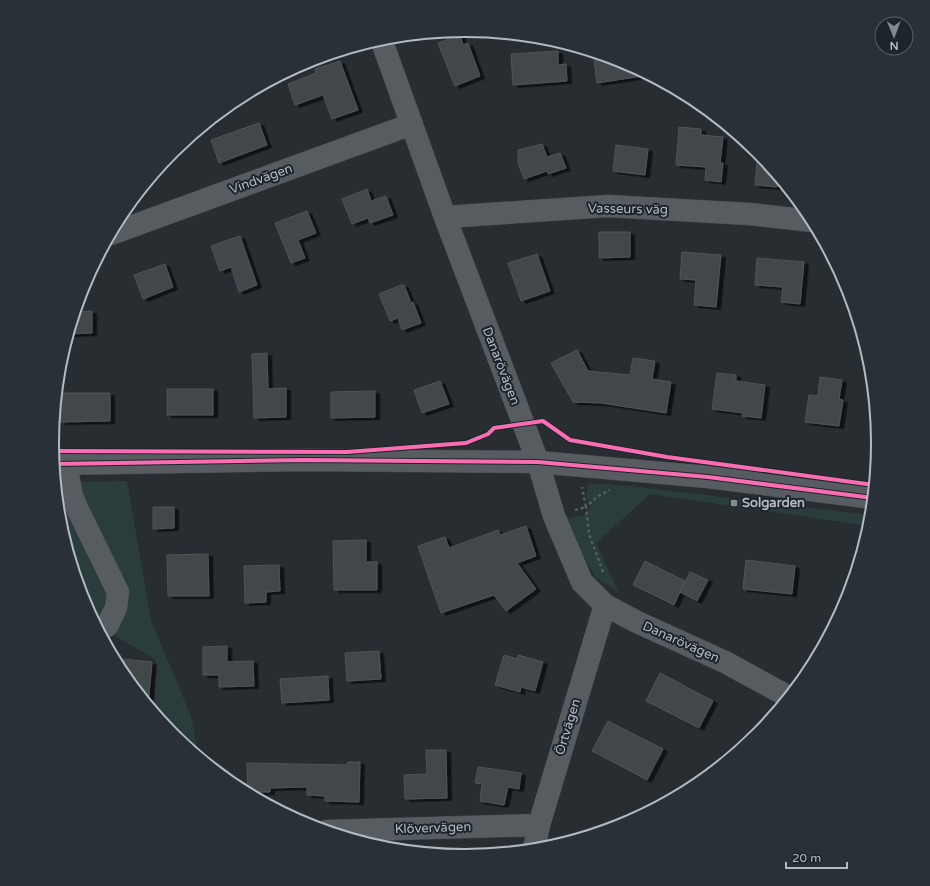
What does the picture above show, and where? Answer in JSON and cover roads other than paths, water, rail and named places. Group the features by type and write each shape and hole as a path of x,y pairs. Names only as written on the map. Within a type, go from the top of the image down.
{"street":[{"name":"Danarövägen","path":"384,45 445,217 538,462 554,516 582,582 605,604 637,622 725,662 783,694"},
{"name":"Vindvägen","path":"118,231 412,124"},
{"name":"Vasseurs väg","path":"445,217 608,206 749,214 805,220"},
{"path":"104,628 107,626 116,608 118,592 77,508 60,464 305,460 538,462 708,477 868,497"},
{"name":"Örtvägen","path":"535,843 539,825 605,604"},
{"name":"Klövervägen","path":"345,830 539,825"}],"place":[{"name":"Solgarden","path":"734,503"}]}
